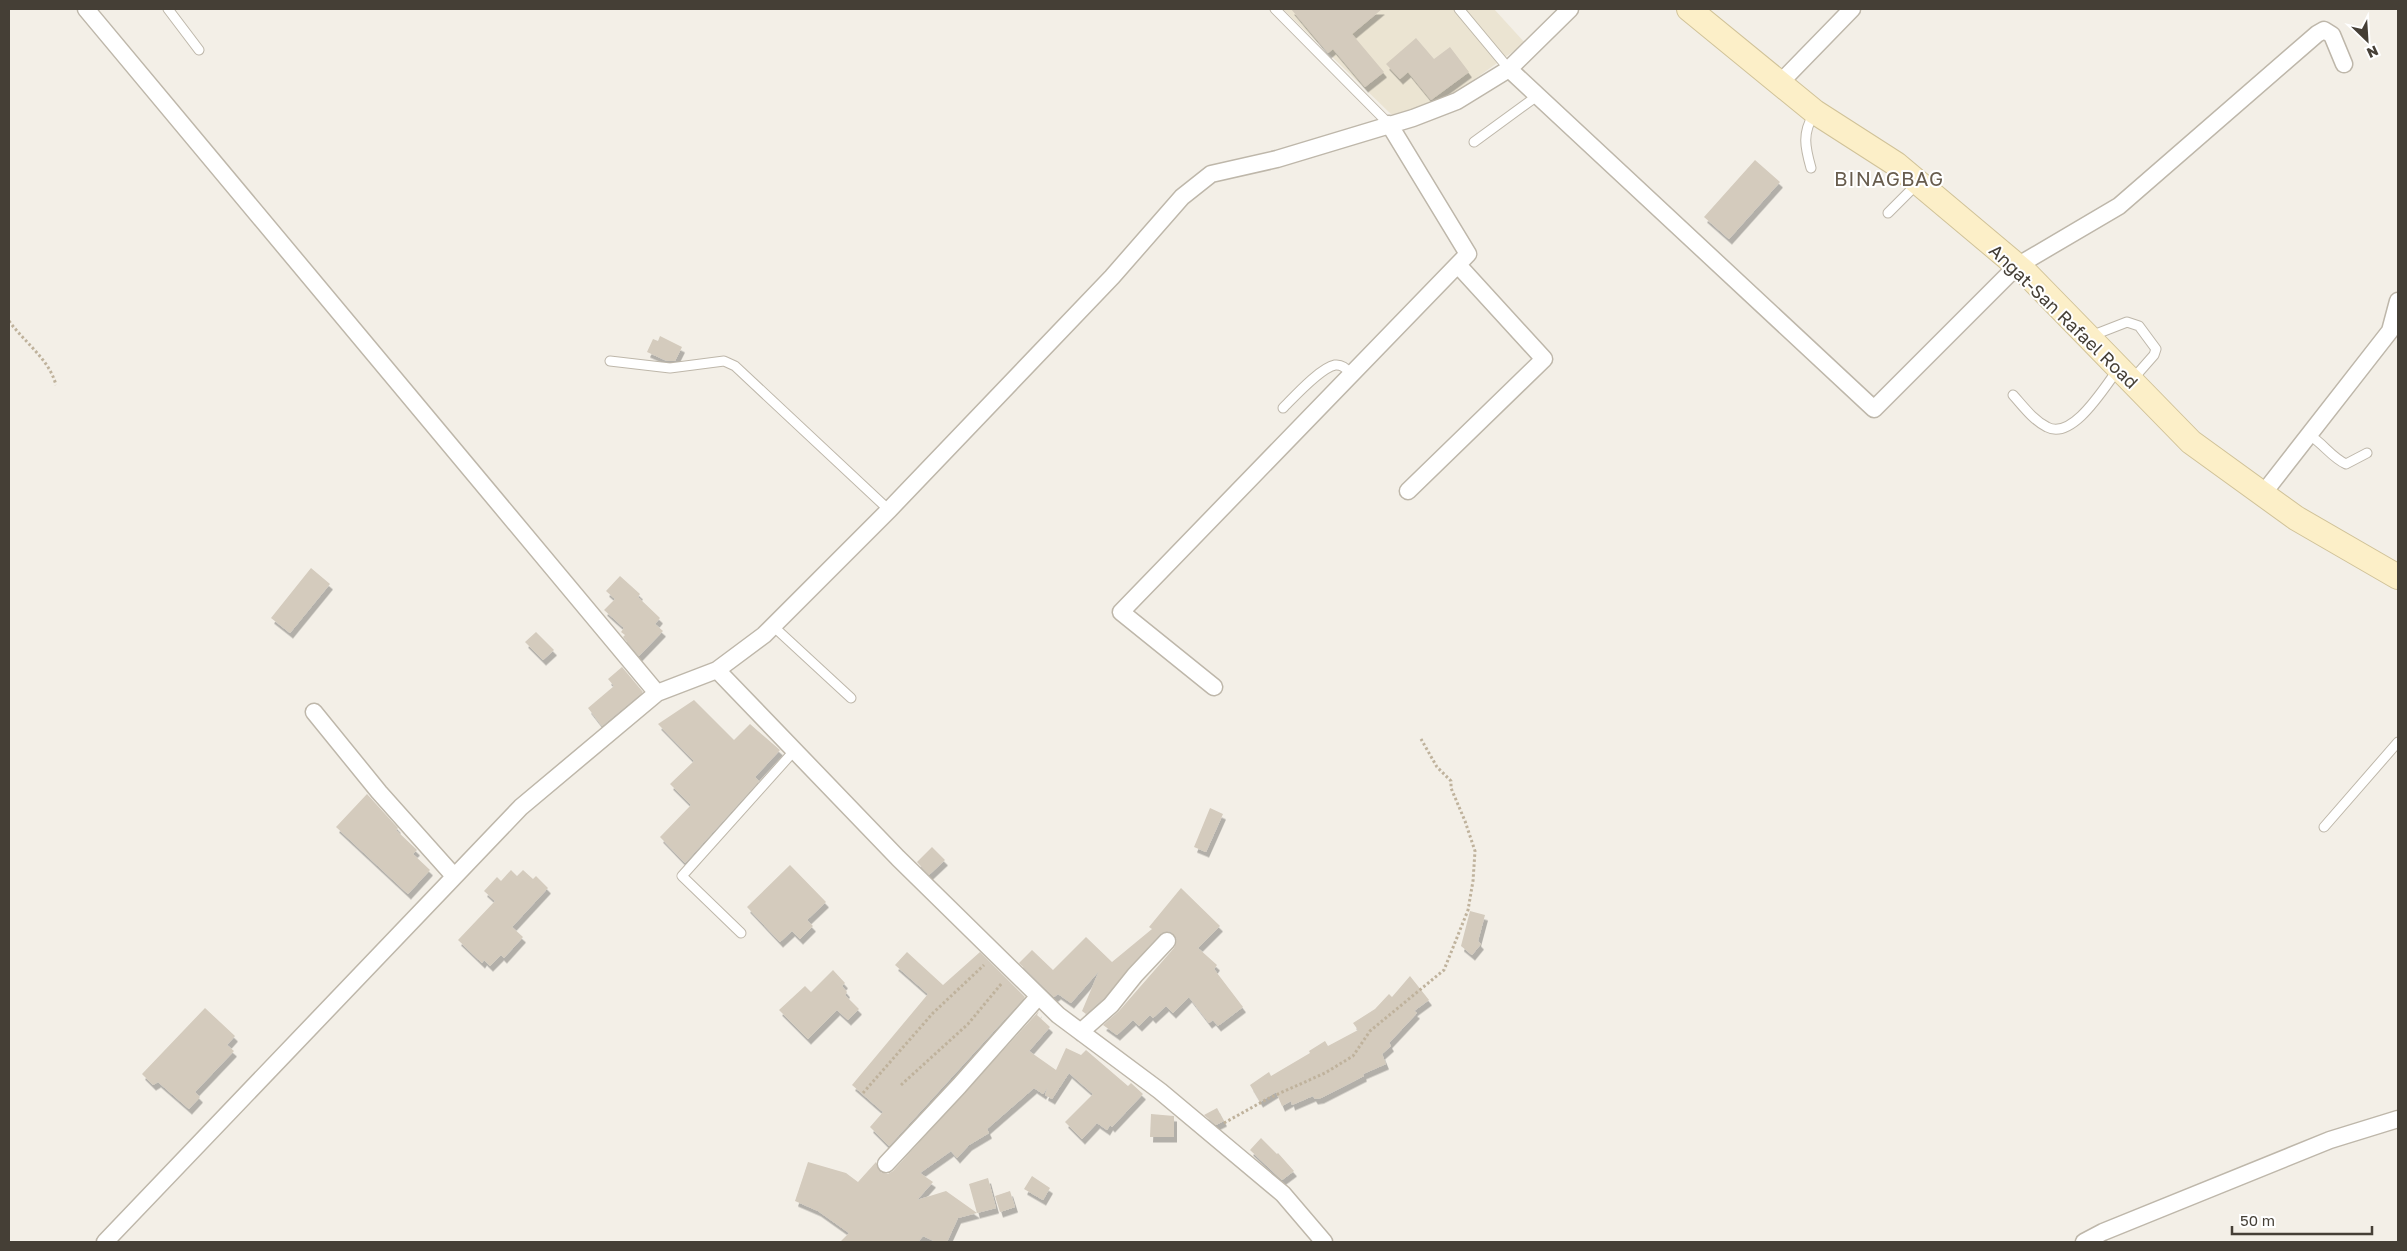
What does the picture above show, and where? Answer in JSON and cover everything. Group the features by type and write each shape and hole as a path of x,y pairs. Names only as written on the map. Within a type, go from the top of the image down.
{"main road":[{"name":"Angat-San Rafael Road","path":"1689,9 1816,112 1896,164 1919,182 2017,266 2191,442 2296,518 2398,577"}],"street":[{"path":"86,9 657,693"},
{"path":"105,1242 521,807 657,693 717,670 773,626 889,510 1112,276 1182,197 1210,174 1277,159 1412,118 1457,101 1509,70 1570,9"},
{"path":"1780,83 1852,9"},
{"path":"1509,70 1874,409 2017,266 2120,206 2317,34 2324,30 2332,35 2344,64"},
{"path":"1214,687 1120,612 1468,254 1389,124"},
{"path":"1408,491 1544,359 1458,265"},
{"path":"2262,495 2390,331 2398,301"},
{"path":"717,670 794,751 1038,996 1082,1033 1160,1091 1283,1194 1324,1242"},
{"path":"314,712 379,792 454,876"},
{"path":"1082,1033 1085,1028 1112,1005 1135,975 1167,941"},
{"path":"886,1164 959,1086 1038,996"},
{"path":"2084,1242 2103,1232 2330,1140 2398,1119"}],"lane":[{"path":"168,9 199,50"},
{"path":"1275,9 1389,124"},
{"path":"1459,9 1509,70"},
{"path":"1474,142 1537,96"},
{"path":"1811,168 1805,147 1805,136 1807,125 1816,112"},
{"path":"1888,213 1919,182"},
{"path":"2013,395 2036,420 2048,428 2062,430 2072,424 2125,374 2154,355 2156,349 2139,326 2126,322 2089,337"},
{"path":"610,361 670,368 724,361 735,366 889,510"},
{"path":"1283,408 1326,368 1337,365 1344,367 1352,375"},
{"path":"2309,435 2346,464 2367,453"},
{"path":"773,626 851,698"},
{"path":"2324,827 2398,742"},
{"path":"741,933 682,876 794,751"}],"path":[{"path":"9,321 20,337 46,362 53,374 56,385"},
{"path":"1208,1131 1269,1098 1325,1073 1353,1056 1370,1031 1444,970 1468,910 1473,881 1474,851 1465,820 1451,788 1451,781 1437,767 1421,739"},
{"path":"863,1093 933,1013 995,954"},
{"path":"901,1085 968,1024 1013,972"}],"shaded area":[{"path":"1283,9 1494,9 1525,43 1447,99 1393,116"}],"building":[{"path":"1291,9 1382,9 1352,34 1384,72 1365,87 1333,49 1328,53"},
{"path":"1416,38 1434,59 1450,47 1469,72 1431,100 1408,72 1400,79 1386,64"},
{"path":"1755,160 1780,182 1729,239 1704,217"},
{"path":"660,336 682,347 675,361 667,361 647,352 653,339 658,341"},
{"path":"311,568 330,584 290,633 271,618"},
{"path":"620,576 640,594 638,597 660,618 655,624 663,631 639,656 623,637 625,635 621,632 624,628 604,610 615,599 606,591"},
{"path":"536,632 554,650 543,660 525,642"},
{"path":"622,667 643,692 602,726 588,708 614,686 608,679"},
{"path":"694,700 734,740 750,724 780,750 755,777 759,781 685,863 660,837 691,805 670,784 694,761 658,724"},
{"path":"367,794 398,828 396,830 417,850 413,854 430,870 408,894 336,827"},
{"path":"1210,808 1223,814 1206,852 1194,847"},
{"path":"932,847 945,860 929,875 917,862"},
{"path":"790,865 826,902 807,920 813,926 800,939 792,931 780,942 747,907"},
{"path":"511,870 517,876 523,870 533,879 536,876 548,888 512,927 523,937 504,958 501,955 490,966 484,960 482,963 458,940 495,901 484,891 497,877 501,881"},
{"path":"1181,888 1220,926 1198,948 1217,965 1214,969 1243,1007 1218,1026 1213,1020 1209,1023 1189,997 1173,1013 1166,1006 1153,1018 1150,1015 1139,1026 1133,1020 1117,1035 1103,1025 1119,1011 1174,948 1177,939 1170,931 1160,934 1104,998 1086,1014 1082,1011 1099,971 1071,1003 1058,994 1054,997 1019,963 1032,950 1053,970 1086,937 1112,962 1152,929 1149,927"},
{"path":"1470,911 1485,915 1478,941 1481,944 1472,955 1461,946"},
{"path":"907,952 943,985 980,952 1025,997 889,1146 870,1127 883,1112 852,1085 928,994 895,965"},
{"path":"833,970 845,983 842,986 847,992 845,995 859,1009 848,1020 837,1010 808,1039 779,1010 805,986 811,992"},
{"path":"1410,976 1429,1000 1414,1011 1417,1013 1389,1043 1391,1046 1382,1054 1386,1064 1363,1074 1364,1076 1321,1098 1315,1099 1313,1096 1292,1105 1291,1101 1282,1106 1276,1092 1260,1102 1250,1085 1269,1072 1271,1076 1310,1053 1309,1051 1325,1041 1328,1046 1358,1030 1353,1023 1375,1009 1389,994 1392,997"},
{"path":"205,1008 235,1036 227,1045 234,1051 195,1092 200,1097 189,1109 158,1082 153,1085 142,1074"},
{"path":"1039,1011 1037,1015 1050,1027 1029,1051 1056,1070 1066,1048 1081,1055 1086,1050 1128,1086 1131,1083 1143,1094 1112,1127 1110,1125 1107,1130 1097,1123 1082,1139 1065,1122 1093,1094 1069,1073 1052,1099 1045,1095 1048,1087 1043,1094 1034,1088 987,1129 989,1133 969,1145 957,1158 951,1151 920,1173 933,1182 917,1200 946,1191 977,1213 958,1218 947,1242 936,1242 923,1236 918,1242 840,1242 849,1233 818,1211 795,1201 808,1162 846,1173 858,1182 876,1162 880,1172 888,1174 893,1171"},
{"path":"1217,1108 1224,1121 1216,1125 1204,1115"},
{"path":"1151,1114 1174,1116 1174,1137 1150,1137"},
{"path":"1261,1138 1294,1171 1282,1180 1250,1150"},
{"path":"1032,1176 1050,1188 1043,1200 1024,1189"},
{"path":"988,1178 996,1208 977,1213 969,1184"},
{"path":"1010,1191 1015,1207 1000,1212 995,1196"}],"district":[{"name":"BINAGBAG","path":"1889,178"}]}
